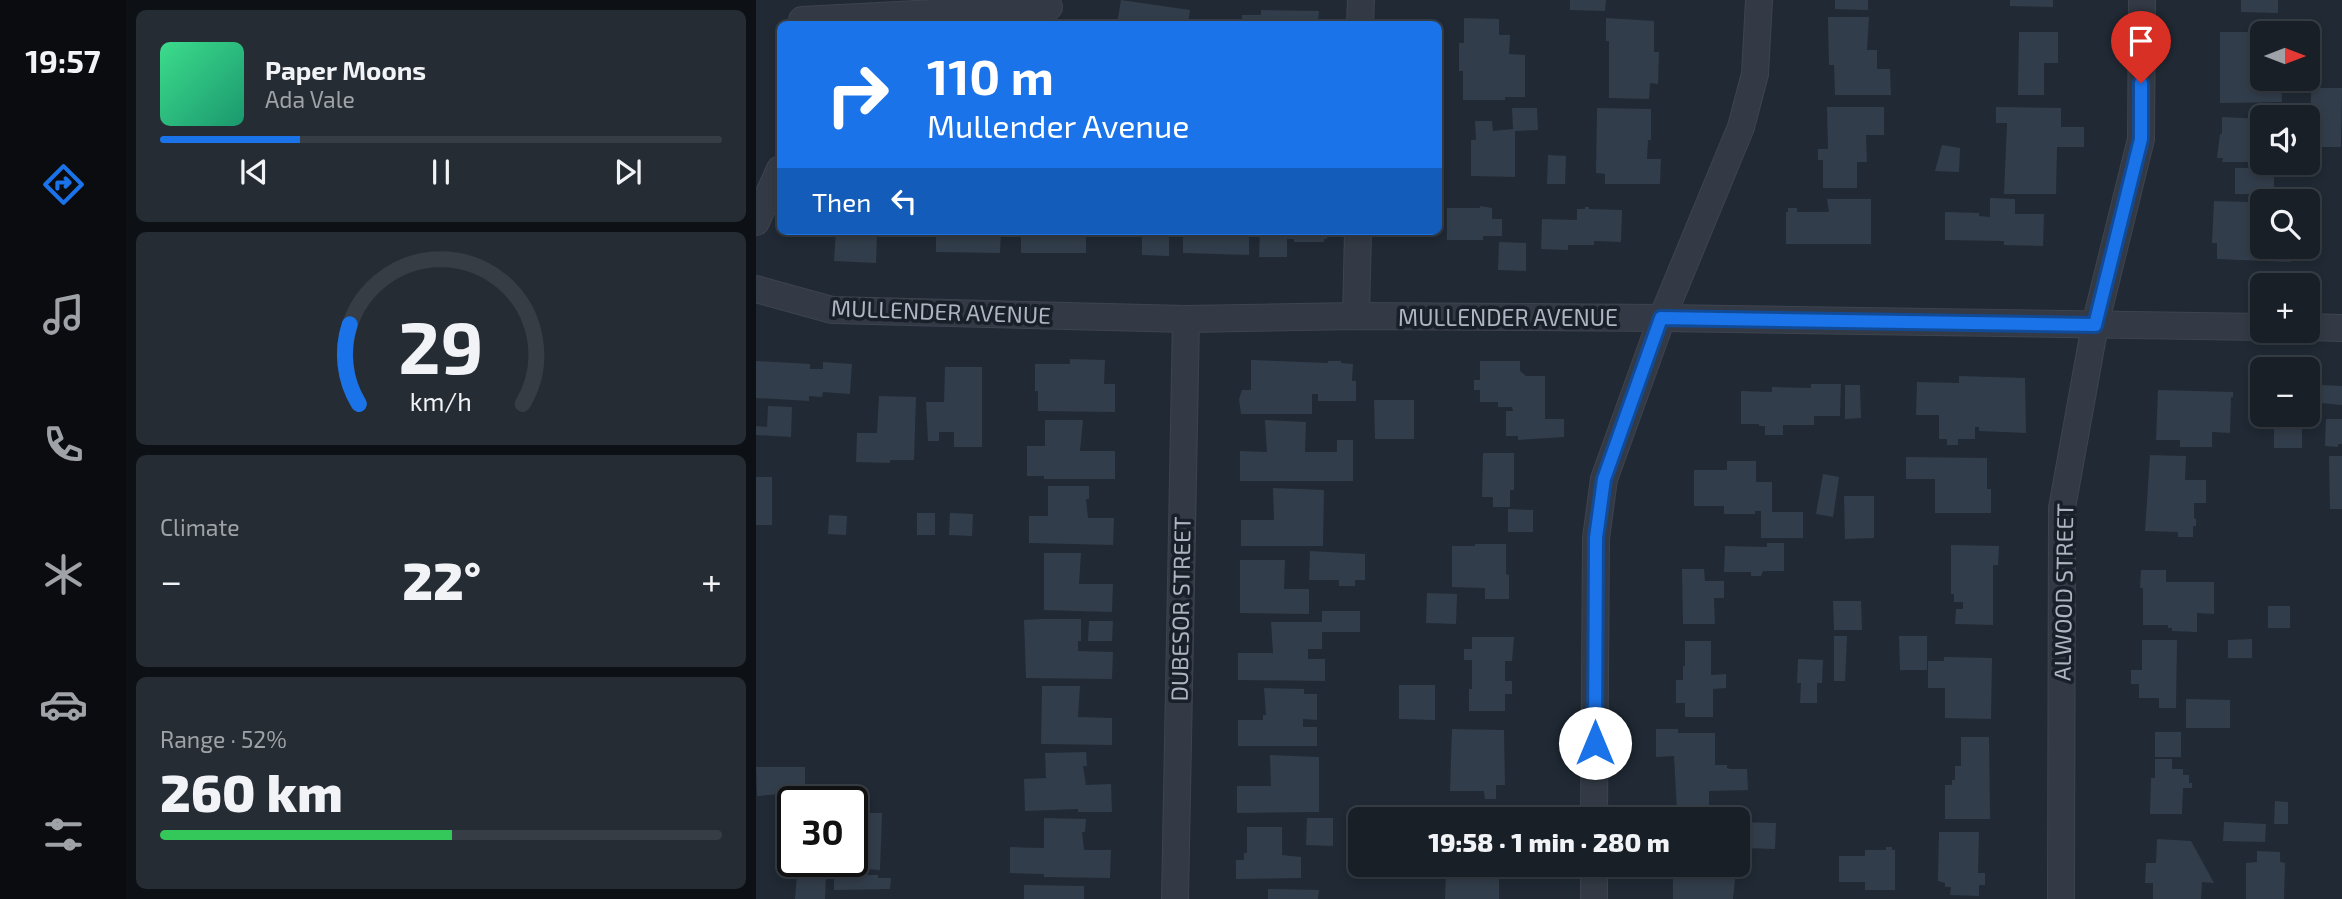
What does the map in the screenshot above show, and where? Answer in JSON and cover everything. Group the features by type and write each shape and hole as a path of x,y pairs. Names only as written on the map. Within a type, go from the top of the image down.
{"street":[{"path":"1360,21 1361,0"},
{"path":"1594,807 1596,538 1604,479 1661,318 1741,127 1755,74 1759,0"},
{"name":"ALWOOD STREET","path":"2061,899 2062,508 2095,325 2141,139 2143,0"},
{"path":"802,15 1049,7"},
{"path":"756,222 777,176"},
{"path":"1356,316 1358,235"},
{"name":"MULLENDER AVENUE","path":"756,289 832,310 1186,319 1356,316 1661,318 2250,327"},
{"name":"DUBESOR STREET","path":"1175,899 1186,319"},
{"path":"2320,327 2342,328"},
{"path":"1594,877 1594,899"}],"building":[{"path":"1121,0 1190,10 1188,21 1118,21"},
{"path":"1570,0 1606,0 1605,11 1570,10"},
{"path":"1835,0 1868,0 1868,10 1835,9"},
{"path":"2010,0 2053,0 2053,7 2010,6"},
{"path":"2241,0 2278,0 2278,13 2241,12"},
{"path":"1261,10 1319,11 1318,21 1242,21 1242,15 1261,15"},
{"path":"1828,17 1869,17 1867,50 1877,50 1877,69 1890,69 1891,95 1835,95 1834,65 1829,65"},
{"path":"1464,18 1499,19 1499,35 1510,35 1509,54 1525,55 1525,97 1463,100 1459,43 1464,43"},
{"path":"1606,18 1654,21 1654,52 1659,52 1658,84 1650,83 1649,99 1609,98 1609,41 1606,41"},
{"path":"2019,32 2058,32 2058,63 2044,63 2044,95 2018,95"},
{"path":"2220,32 2250,32 2250,91 2282,91 2282,102 2220,103"},
{"path":"2320,88 2342,88 2341,147 2320,147 2320,105 2311,105 2311,91 2320,91"},
{"path":"1827,107 1884,107 1884,135 1866,135 1867,162 1857,162 1857,188 1823,188 1823,160 1818,160 1818,149 1828,149"},
{"path":"1996,107 2061,108 2061,127 2084,127 2084,147 2057,147 2056,194 2004,194 2007,123 1996,123"},
{"path":"1512,108 1537,108 1538,130 1515,131 1515,177 1471,176 1471,140 1476,140 1475,121 1492,121 1493,131 1513,129"},
{"path":"1597,108 1651,109 1651,140 1648,140 1647,159 1661,159 1660,184 1605,184 1605,174 1596,173"},
{"path":"2222,117 2250,118 2250,162 2222,162 2223,158 2217,158"},
{"path":"1942,145 1960,148 1959,172 1935,171"},
{"path":"1548,155 1566,156 1565,184 1547,184"},
{"path":"2235,168 2250,168 2250,175 2274,175 2274,189 2250,189 2250,194 2235,194"},
{"path":"1990,198 2015,199 2015,214 2044,214 2043,246 2004,245 2004,241 1945,240 1945,212 1979,213 1979,216 1990,217"},
{"path":"1827,199 1871,199 1871,244 1786,244 1788,208 1797,208 1797,212 1829,212"},
{"path":"2214,201 2250,202 2250,259 2291,259 2291,262 2217,259 2217,243 2212,243"},
{"path":"1585,207 1622,210 1621,242 1594,241 1594,245 1568,245 1568,250 1541,249 1542,219 1577,220 1577,209"},
{"path":"1447,208 1492,208 1492,219 1502,219 1502,236 1483,236 1483,240 1447,240"},
{"path":"836,235 892,235 877,236 876,263 834,261"},
{"path":"936,235 1001,235 1000,253 936,252"},
{"path":"1021,235 1086,235 1086,253 1021,253"},
{"path":"1169,235 1169,256 1142,255 1142,236 1101,237"},
{"path":"1183,235 1249,235 1249,255 1183,253"},
{"path":"1260,235 1328,235 1324,242 1294,242 1294,239 1287,239 1287,257 1259,257"},
{"path":"1499,242 1526,243 1526,271 1498,270"},
{"path":"1070,359 1105,360 1104,384 1115,384 1115,412 1038,411 1035,364 1070,364"},
{"path":"1251,360 1328,363 1341,361 1353,364 1352,381 1356,381 1356,401 1318,401 1318,394 1312,394 1312,414 1241,414 1239,399 1242,390 1251,390"},
{"path":"756,361 810,364 810,369 823,369 823,362 852,364 850,394 823,392 822,397 809,396 809,401 756,398"},
{"path":"1480,361 1520,361 1520,371 1526,376 1545,376 1545,419 1564,419 1564,437 1518,440 1518,436 1506,436 1506,411 1513,411 1512,407 1498,407 1498,402 1480,402 1480,390 1474,390 1474,380 1480,380"},
{"path":"945,367 982,367 982,447 954,447 954,432 939,432 939,441 928,441 926,402 944,402"},
{"path":"1959,376 2025,378 2026,433 1979,431 1979,427 1975,427 1975,439 1958,439 1958,445 1947,445 1947,439 1939,439 1939,415 1916,415 1917,382 1959,383"},
{"path":"1811,384 1841,384 1840,416 1814,416 1814,425 1783,425 1783,435 1765,435 1765,426 1759,424 1741,424 1741,391 1772,392 1772,387 1811,388"},
{"path":"1845,385 1860,385 1861,418 1845,419"},
{"path":"2322,385 2342,386 2342,405 2320,403"},
{"path":"2158,390 2233,392 2230,433 2212,432 2212,447 2180,447 2180,440 2156,440"},
{"path":"879,396 916,397 914,460 890,460 890,463 856,462 857,433 877,433"},
{"path":"1374,400 1414,400 1414,439 1375,439"},
{"path":"768,406 792,407 791,437 756,435 756,426 767,427"},
{"path":"2326,419 2342,419 2342,444 2338,444 2338,447 2325,446"},
{"path":"1045,420 1083,420 1080,451 1115,451 1115,479 1044,479 1044,476 1027,476 1027,446 1045,446"},
{"path":"1265,420 1306,422 1305,452 1337,452 1337,440 1353,440 1353,481 1240,481 1240,451 1267,452"},
{"path":"2274,428 2302,428 2302,448 2274,448"},
{"path":"1483,453 1514,453 1514,490 1510,490 1510,507 1493,507 1493,497 1482,497"},
{"path":"2150,455 2186,456 2185,480 2206,480 2206,503 2194,503 2196,526 2193,526 2193,537 2178,537 2178,532 2145,531"},
{"path":"2329,456 2342,456 2342,509 2330,509"},
{"path":"1906,457 1987,458 1987,489 1991,489 1991,513 1935,513 1935,479 1906,479"},
{"path":"1727,461 1756,461 1756,482 1772,482 1772,512 1803,512 1803,538 1761,538 1761,511 1755,511 1755,514 1724,514 1724,506 1694,506 1694,470 1727,470"},
{"path":"1823,474 1839,477 1833,517 1816,514"},
{"path":"756,477 772,477 772,525 756,525"},
{"path":"1048,486 1089,486 1089,499 1086,499 1088,518 1114,518 1113,545 1029,543 1029,516 1048,516"},
{"path":"1273,488 1324,490 1323,546 1241,546 1241,520 1274,520"},
{"path":"1844,496 1874,496 1874,538 1845,539"},
{"path":"1508,509 1533,510 1533,532 1508,532"},
{"path":"917,513 935,513 935,535 917,535"},
{"path":"950,513 973,514 972,536 949,535"},
{"path":"829,515 847,516 846,535 828,534"},
{"path":"1767,543 1784,543 1784,571 1763,571 1761,576 1751,576 1751,572 1724,572 1725,546 1767,547"},
{"path":"1506,544 1509,599 1485,599 1485,588 1452,587 1452,546"},
{"path":"1951,545 1999,546 1998,565 1993,565 1993,625 1955,624 1956,609 1963,609 1963,602 1954,602 1954,594 1951,594"},
{"path":"1310,551 1365,554 1365,580 1355,580 1355,586 1339,586 1339,580 1309,580"},
{"path":"1044,553 1081,553 1079,584 1113,584 1112,612 1044,610"},
{"path":"1240,560 1285,560 1284,589 1309,589 1309,614 1240,613"},
{"path":"1682,569 1704,569 1705,581 1724,581 1724,598 1714,598 1715,624 1683,624"},
{"path":"2141,570 2166,570 2166,582 2214,582 2214,614 2197,613 2197,632 2172,631 2168,625 2143,625"},
{"path":"1427,593 1457,594 1456,624 1426,623"},
{"path":"1833,601 1861,601 1862,630 1834,630"},
{"path":"2268,606 2290,606 2290,628 2268,628"},
{"path":"1322,611 1360,611 1360,632 1322,632 1322,649 1308,649 1308,659 1325,659 1325,681 1238,680 1238,653 1273,653 1271,622 1322,622"},
{"path":"1081,619 1078,651 1113,652 1112,679 1026,678 1024,620"},
{"path":"1089,621 1113,621 1112,641 1088,641"},
{"path":"1834,636 1847,636 1845,681 1834,681"},
{"path":"1899,636 1927,636 1927,670 1900,670"},
{"path":"1472,637 1514,637 1512,661 1505,661 1505,681 1512,681 1512,694 1505,694 1505,711 1469,711 1472,660 1464,660 1464,649 1472,649"},
{"path":"2252,639 2252,658 2228,658 2228,640"},
{"path":"2142,640 2177,640 2176,708 2159,708 2159,698 2139,698 2139,684 2131,684 2131,670 2142,670"},
{"path":"1685,641 1711,641 1711,675 1726,674 1726,688 1713,689 1713,717 1685,717 1685,703 1676,703 1676,680 1683,680"},
{"path":"1944,657 1992,658 1991,719 1945,718 1945,688 1928,688 1928,661 1944,661"},
{"path":"1798,659 1823,660 1822,683 1817,683 1817,703 1800,703"},
{"path":"1399,685 1435,685 1435,720 1399,719"},
{"path":"1042,686 1080,686 1078,717 1112,718 1112,745 1041,744"},
{"path":"1264,688 1304,689 1304,694 1317,694 1317,720 1303,719 1303,727 1317,727 1317,746 1238,746 1238,720 1263,720 1263,715 1266,715"},
{"path":"2186,699 2230,700 2230,728 2186,728"},
{"path":"1452,729 1504,730 1505,785 1496,785 1496,799 1485,799 1484,791 1450,791"},
{"path":"1656,729 1678,729 1678,733 1715,733 1715,765 1727,765 1730,769 1747,769 1748,790 1709,791 1709,807 1677,807 1674,756 1656,757"},
{"path":"2155,732 2181,732 2181,757 2155,757"},
{"path":"1961,737 1989,737 1990,819 1945,819 1945,785 1952,785 1952,780 1955,780 1955,766 1961,766"},
{"path":"1086,752 1087,766 1083,766 1086,785 1111,784 1112,812 1078,812 1078,809 1025,811 1024,779 1046,778 1045,753"},
{"path":"1270,755 1319,757 1319,812 1237,813 1237,786 1271,786"},
{"path":"2155,759 2172,759 2172,769 2183,769 2183,775 2189,775 2192,788 2183,788 2182,814 2150,814 2151,778 2155,778"},
{"path":"756,767 805,767 805,786 777,786 777,794 757,796"},
{"path":"2275,801 2288,802 2288,824 2274,824"},
{"path":"868,813 882,813 880,870 868,869"},
{"path":"1044,818 1086,819 1085,832 1082,832 1084,850 1111,850 1110,878 1044,877 1044,874 1010,873 1010,847 1044,848"},
{"path":"1307,818 1333,818 1333,846 1306,845"},
{"path":"1750,822 1776,823 1775,849 1750,848"},
{"path":"2224,822 2266,824 2265,842 2223,841"},
{"path":"1247,827 1282,827 1282,855 1301,857 1301,878 1236,879 1236,860 1244,860 1244,853 1247,853"},
{"path":"1939,832 1979,832 1978,873 1985,873 1985,885 1979,885 1979,896 1950,895 1951,887 1945,887 1945,883 1938,881"},
{"path":"2157,839 2191,841 2214,883 2202,882 2201,899 2153,899 2153,883 2145,883 2146,863 2156,863"},
{"path":"1886,847 1895,850 1895,890 1865,890 1865,882 1839,882 1839,856 1865,856 1865,850 1886,850"},
{"path":"2257,851 2280,852 2280,862 2285,863 2284,899 2246,899 2246,863 2257,862"},
{"path":"878,875 878,878 891,878 890,889 834,890 834,877"},
{"path":"797,877 826,877 825,899 795,899"},
{"path":"1446,877 1504,877 1499,879 1499,899 1445,899"},
{"path":"1673,877 1735,877 1733,899 1673,899"},
{"path":"1024,885 1084,886 1084,899 1024,899"},
{"path":"1268,889 1319,890 1318,899 1268,899"}],"route":[{"path":"1595,743 1596,538 1604,479 1661,318 2095,325 2141,139 2141,83"}]}
